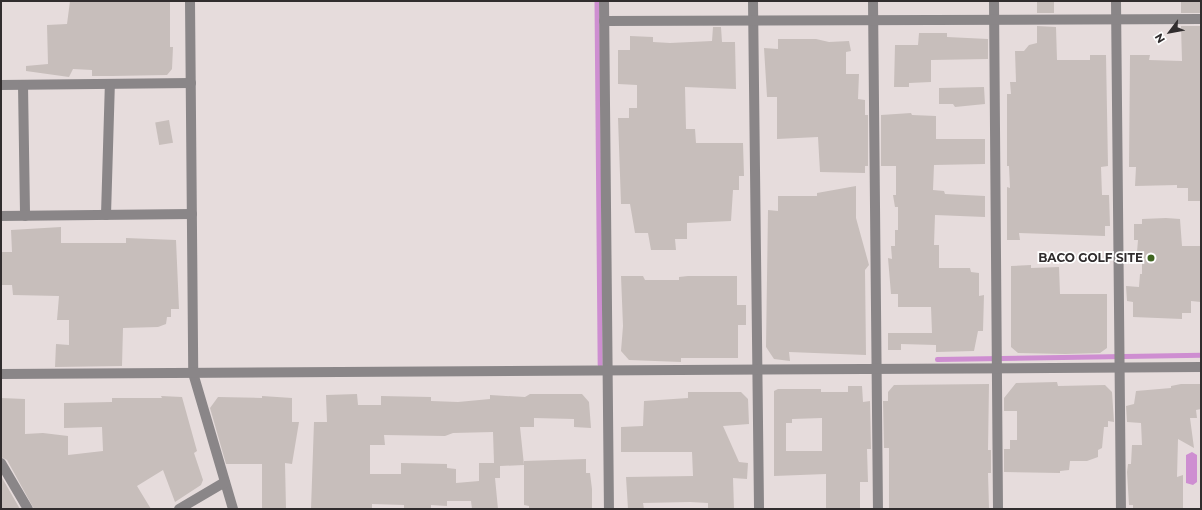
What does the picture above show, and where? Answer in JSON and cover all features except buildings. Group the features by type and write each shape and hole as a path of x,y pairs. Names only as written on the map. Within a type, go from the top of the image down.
{"street":[{"path":"190,1 193,373 233,509"},
{"path":"604,1 609,509"},
{"path":"753,1 759,509"},
{"path":"873,1 878,509"},
{"path":"994,1 998,509"},
{"path":"1116,1 1121,509"},
{"path":"604,22 1201,19"},
{"path":"1,85 190,83"},
{"path":"106,215 110,84"},
{"path":"23,85 25,216"},
{"path":"1,216 192,214"},
{"path":"1,374 1201,367"},
{"path":"1,463 28,509"},
{"path":"179,509 225,482"}],"shaded area":[{"path":"1192,452 1197,455 1197,482 1193,485 1186,483 1186,455"}],"waterway":[{"path":"597,1 600,364"},
{"path":"937,359 1201,355"}],"place":[{"name":"BACO GOLF SITE","path":"1151,258"}]}
